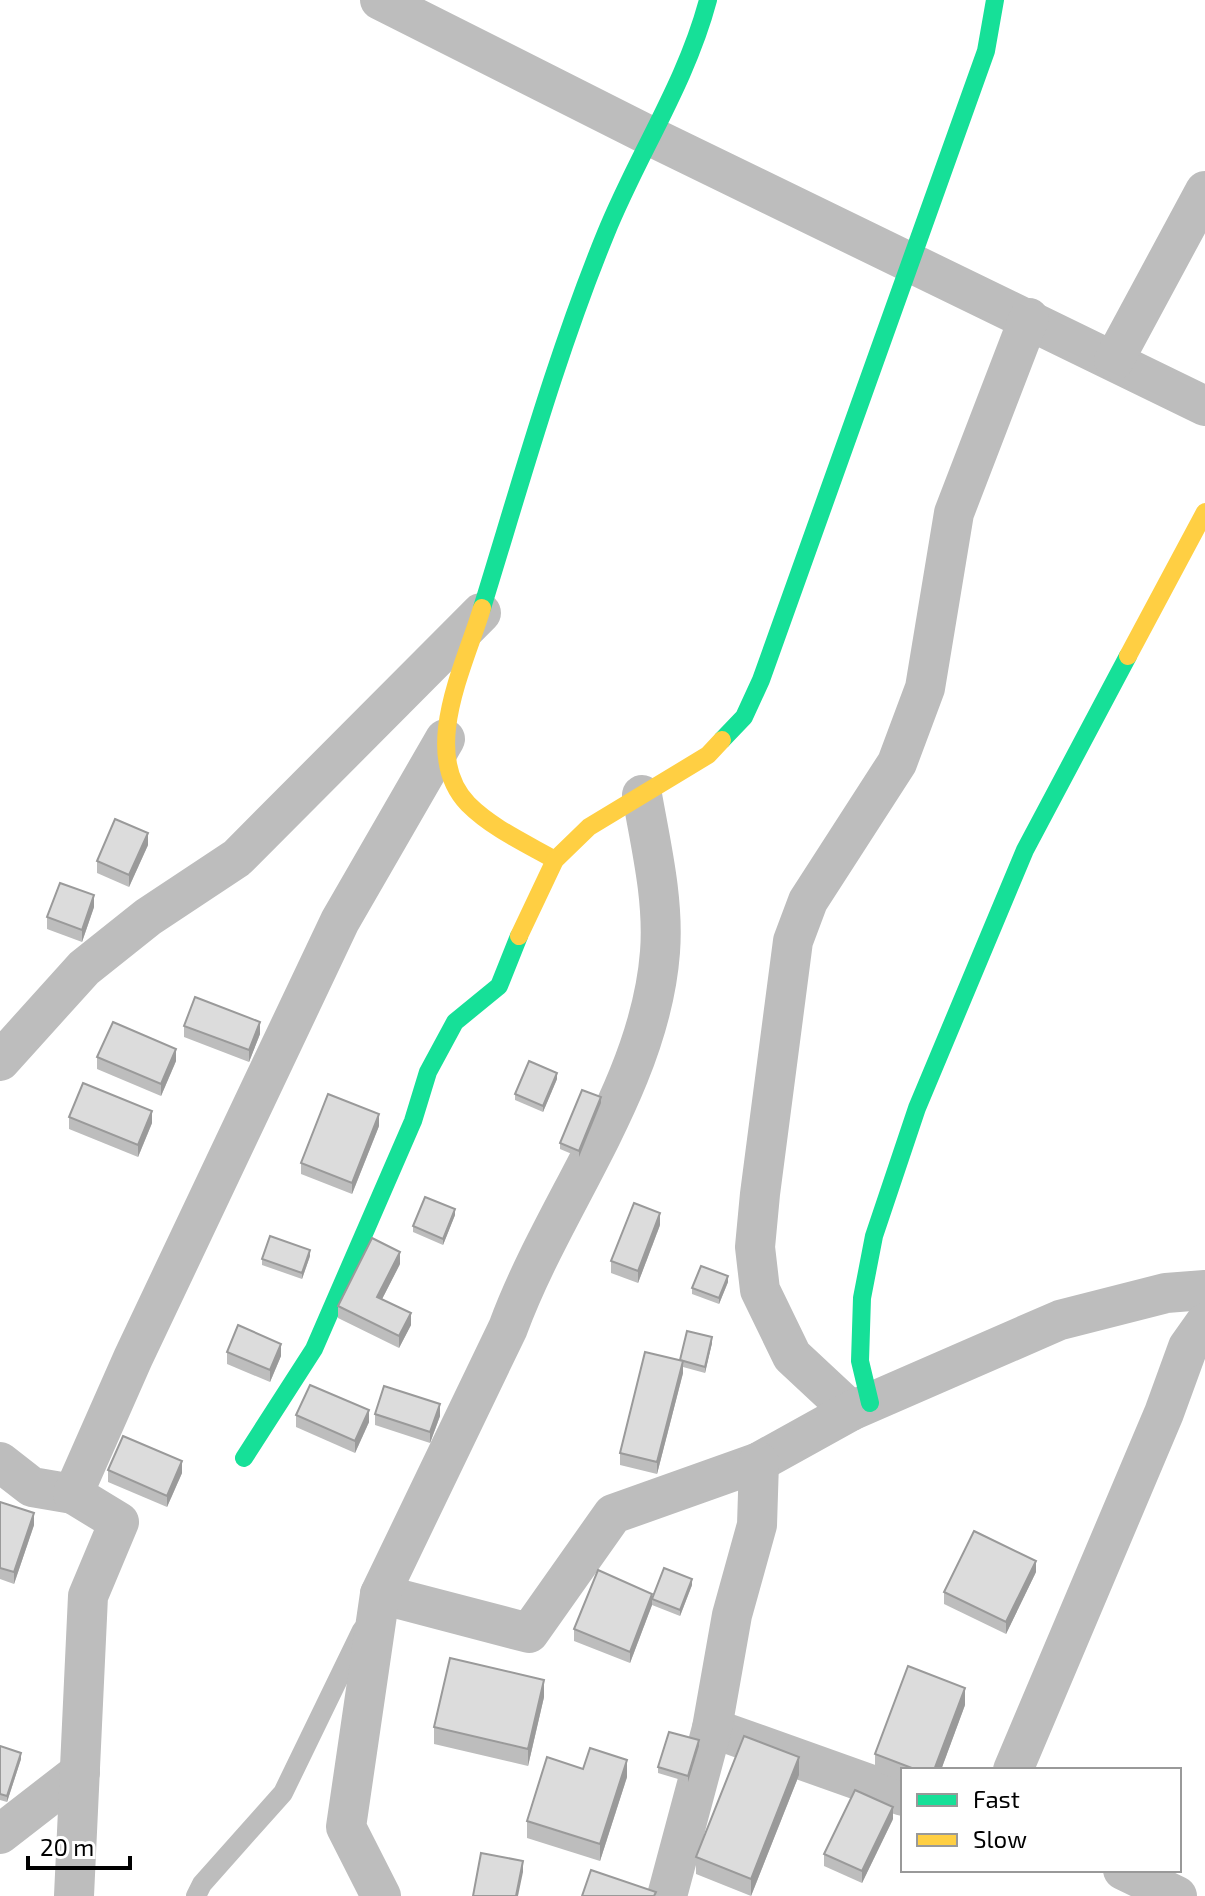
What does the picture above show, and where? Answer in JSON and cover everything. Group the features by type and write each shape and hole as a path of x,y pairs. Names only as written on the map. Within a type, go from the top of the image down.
{"street":[{"path":"380,0 652,137 1205,406"},
{"path":"555,860 468,805 444,764 445,739 567,329 610,223 695,49 708,0"},
{"path":"244,1458 314,1349 413,1121 428,1072 455,1022 499,986 555,860 589,827 708,755 744,717 761,680 986,51 995,0"},
{"path":"1114,360 1205,191"},
{"path":"860,1407 792,1356 760,1290 755,1247 760,1194 793,941 808,901 897,763 925,688 954,513 1029,318"},
{"path":"860,1407 862,1298 874,1236 917,1108 1025,850 1205,512"},
{"path":"0,1061 84,968 148,917 237,858 481,613"},
{"path":"73,1494 140,1344 340,921 445,739"},
{"path":"381,1896 346,1827 380,1594 508,1328 523,1287 565,1210 650,1015 660,951 657,878 642,795"},
{"path":"380,1594 529,1633 613,1514 759,1462 860,1407 1060,1320 1166,1293 1205,1290"},
{"path":"1014,1768 1164,1413 1188,1347 1205,1323"},
{"path":"0,1462 32,1487 73,1494 119,1522 88,1596 74,1896"},
{"path":"667,1896 712,1728 732,1615 757,1525 759,1462"},
{"path":"712,1728 901,1795"},
{"path":"0,1834 80,1772"},
{"path":"1127,1872 1177,1896"}],"lane":[{"path":"196,1896 202,1884 283,1793 380,1594"}],"building":[{"path":"115,819 148,833 129,875 97,861"},
{"path":"60,883 94,895 82,930 47,917"},
{"path":"195,997 260,1022 249,1050 184,1026"},
{"path":"113,1022 176,1049 161,1084 97,1057"},
{"path":"529,1061 557,1073 543,1106 515,1094"},
{"path":"83,1083 152,1111 138,1145 69,1117"},
{"path":"582,1090 601,1097 579,1151 560,1143"},
{"path":"328,1094 379,1114 352,1183 301,1163"},
{"path":"425,1197 455,1209 443,1239 413,1226"},
{"path":"634,1203 660,1213 638,1271 611,1261"},
{"path":"270,1236 310,1250 302,1273 262,1259"},
{"path":"372,1238 400,1252 377,1297 411,1313 399,1336 338,1306"},
{"path":"701,1266 728,1276 719,1298 692,1288"},
{"path":"238,1325 281,1344 270,1370 227,1352"},
{"path":"687,1331 712,1337 705,1367 680,1360"},
{"path":"645,1352 683,1361 657,1462 620,1453"},
{"path":"310,1385 369,1410 355,1441 296,1415"},
{"path":"384,1386 440,1404 430,1432 375,1414"},
{"path":"123,1436 182,1461 167,1496 108,1470"},
{"path":"0,1502 34,1513 14,1572 0,1568"},
{"path":"974,1531 1036,1561 1006,1622 944,1592"},
{"path":"664,1568 692,1579 680,1610 652,1599"},
{"path":"598,1570 652,1594 630,1652 574,1629"},
{"path":"450,1658 544,1680 528,1749 434,1727"},
{"path":"908,1666 965,1688 935,1768 912,1768 875,1754"},
{"path":"669,1732 699,1740 688,1776 658,1767"},
{"path":"744,1736 799,1757 751,1879 696,1857"},
{"path":"0,1746 21,1753 7,1796 0,1794"},
{"path":"590,1748 627,1760 600,1844 527,1821 547,1757 583,1769"},
{"path":"855,1790 893,1807 862,1871 824,1854"},
{"path":"481,1853 523,1861 516,1896 473,1896"},
{"path":"591,1870 656,1892 654,1896 582,1896"}],"traffic: fast":[{"path":"482,608 540,419 588,279 619,204 687,60 708,0"},
{"path":"722,740 744,717 761,680 986,51 995,0"},
{"path":"870,1403 860,1361 862,1298 874,1236 917,1108 1025,850 1128,656"},
{"path":"244,1458 314,1349 413,1121 428,1072 455,1022 499,986 519,936"}],"traffic: slow":[{"path":"1128,656 1205,512"},
{"path":"482,608 450,708 446,735 447,760 454,783 468,804 509,835 555,860"},
{"path":"519,936 555,860 589,827 708,755 722,740"}]}
